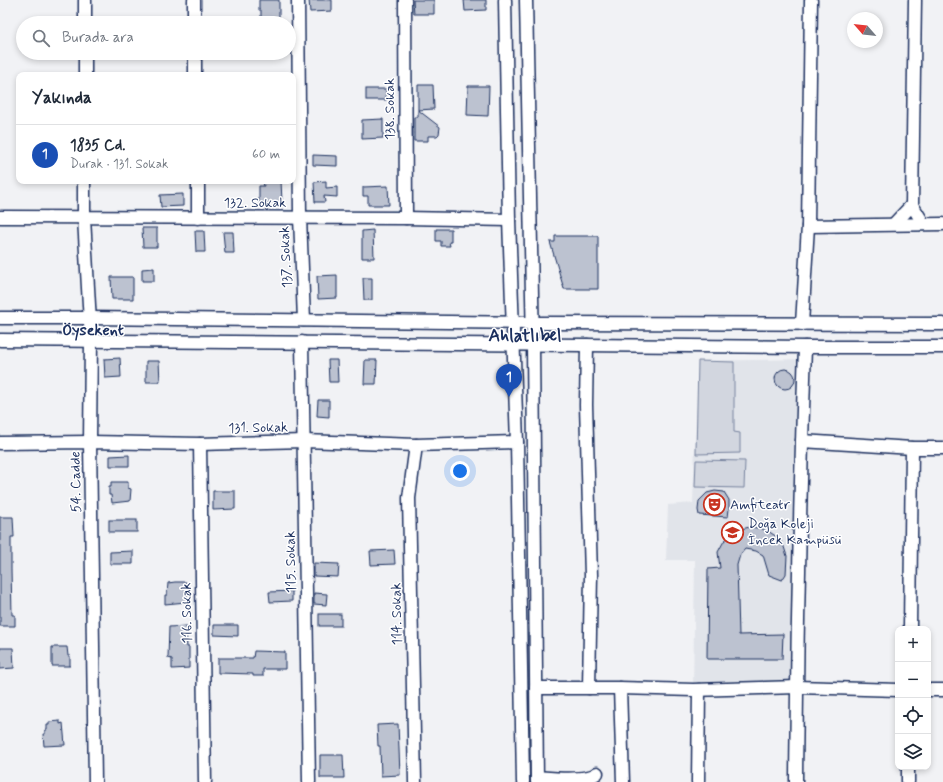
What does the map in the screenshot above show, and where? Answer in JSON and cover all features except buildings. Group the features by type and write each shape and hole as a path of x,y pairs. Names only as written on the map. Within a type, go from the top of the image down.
{"street":[{"path":"85,0 85,16"},
{"path":"194,0 194,16"},
{"name":"137. Sokak","path":"298,0 300,217 304,320"},
{"name":"138. Sokak","path":"405,0 406,218"},
{"path":"505,0 509,220 518,442 523,782"},
{"path":"526,0 534,345 537,779 549,778 574,780 588,778 597,773"},
{"path":"802,324 808,226 811,0"},
{"path":"915,0 912,205 923,223"},
{"path":"85,60 85,72"},
{"path":"195,60 195,72"},
{"name":"54. Cadde","path":"84,184 84,218 90,340 95,782"},
{"path":"198,184 198,218"},
{"path":"894,224 912,205"},
{"name":"132. Sokak","path":"0,217 300,217 509,220"},
{"path":"808,226 923,223 943,224"},
{"path":"0,318 533,323 943,324"},
{"path":"0,340 943,347"},
{"name":"115. Sokak","path":"302,342 310,782"},
{"path":"588,345 586,405 591,575 589,688"},
{"path":"796,782 802,441 806,347"},
{"path":"802,441 912,448 943,448"},
{"name":"131. Sokak","path":"0,443 90,442 200,444 304,442 416,445 518,442"},
{"name":"116. Sokak","path":"200,444 205,782"},
{"name":"114. Sokak","path":"415,782 409,498 416,445"},
{"path":"910,626 912,448"},
{"path":"536,688 699,690 797,687 895,690"},
{"path":"620,688 623,782"},
{"path":"698,782 699,690"},
{"path":"931,690 943,690"},
{"path":"908,770 908,782"}],"shaded area":[{"name":"Doğa Koleji İncek Kampüsü","path":"805,359 797,687 693,690 695,560 666,560 668,505 693,503 698,361"},
{"path":"698,361 734,362 734,432 740,433 740,453 696,454"},
{"path":"696,460 745,461 744,488 695,487"}],"place":[{"name":"1835 Cd.","path":"509,397"},
{"name":"Amfiteatr","path":"714,505"},
{"name":"Doğa Koleji İncek Kampüsü","path":"733,532"}],"district":[{"name":"Öysekent","path":"93,330"},
{"name":"Ahlatlıbel","path":"525,336"}]}
